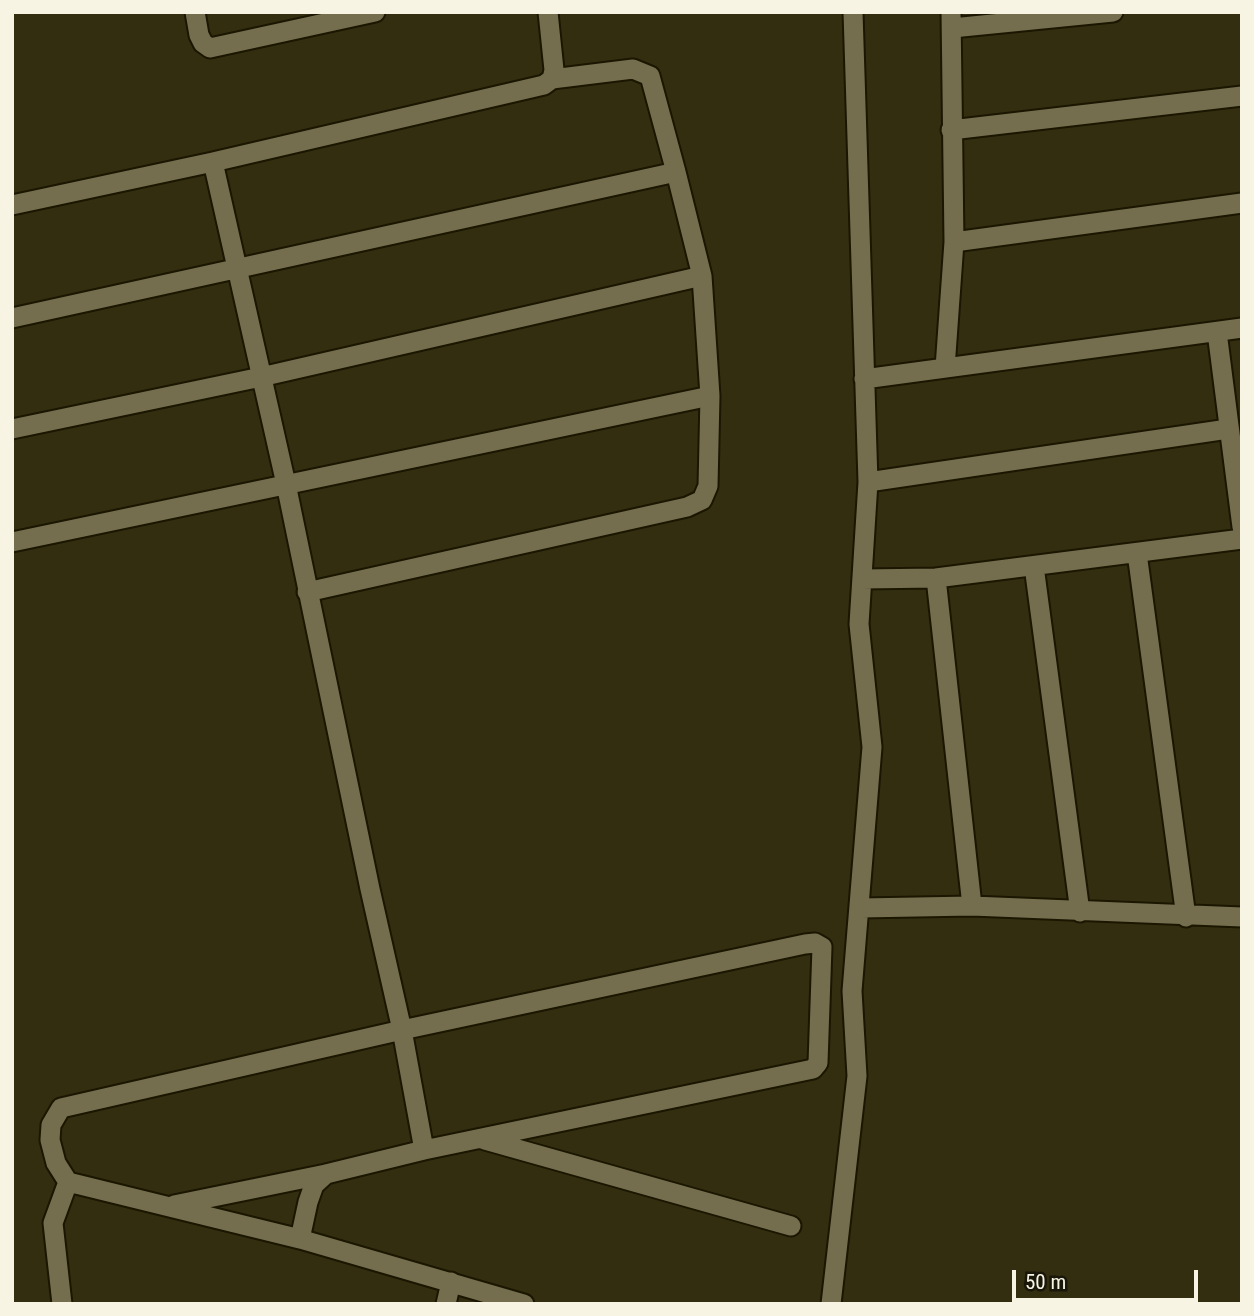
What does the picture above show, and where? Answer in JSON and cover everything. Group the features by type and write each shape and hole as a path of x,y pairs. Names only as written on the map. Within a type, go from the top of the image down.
{"street":[{"path":"195,12 199,35 203,43 210,48 375,12"},
{"path":"548,12 554,70 552,79"},
{"path":"831,1304 857,1076 852,1004 872,747 859,624 868,482 853,12"},
{"path":"945,368 954,242 952,20 1113,12"},
{"path":"12,205 213,162 544,85 552,79 633,69 650,75 702,276 710,396 708,486 702,500 673,510 307,592"},
{"path":"951,130 1242,96"},
{"path":"213,162 235,271 286,484 402,1030 424,1150"},
{"path":"12,318 676,172"},
{"path":"954,242 1242,203"},
{"path":"12,429 261,377 702,276"},
{"path":"864,379 1242,328"},
{"path":"1217,332 1242,527"},
{"path":"12,542 710,396"},
{"path":"868,482 1228,429"},
{"path":"862,579 936,578 1242,539"},
{"path":"1138,553 1186,917"},
{"path":"1034,566 1080,912"},
{"path":"936,578 972,906"},
{"path":"861,908 972,906 1186,917 1242,917"},
{"path":"166,1206 813,1069 818,1063 822,947 815,943 806,944 402,1030 61,1108 51,1125 50,1140 56,1163 68,1182 300,1239 524,1304"},
{"path":"481,1139 791,1226"},
{"path":"300,1239 307,1202 314,1185 326,1174"},
{"path":"62,1304 53,1223 68,1182"},
{"path":"446,1304 451,1283"}]}
